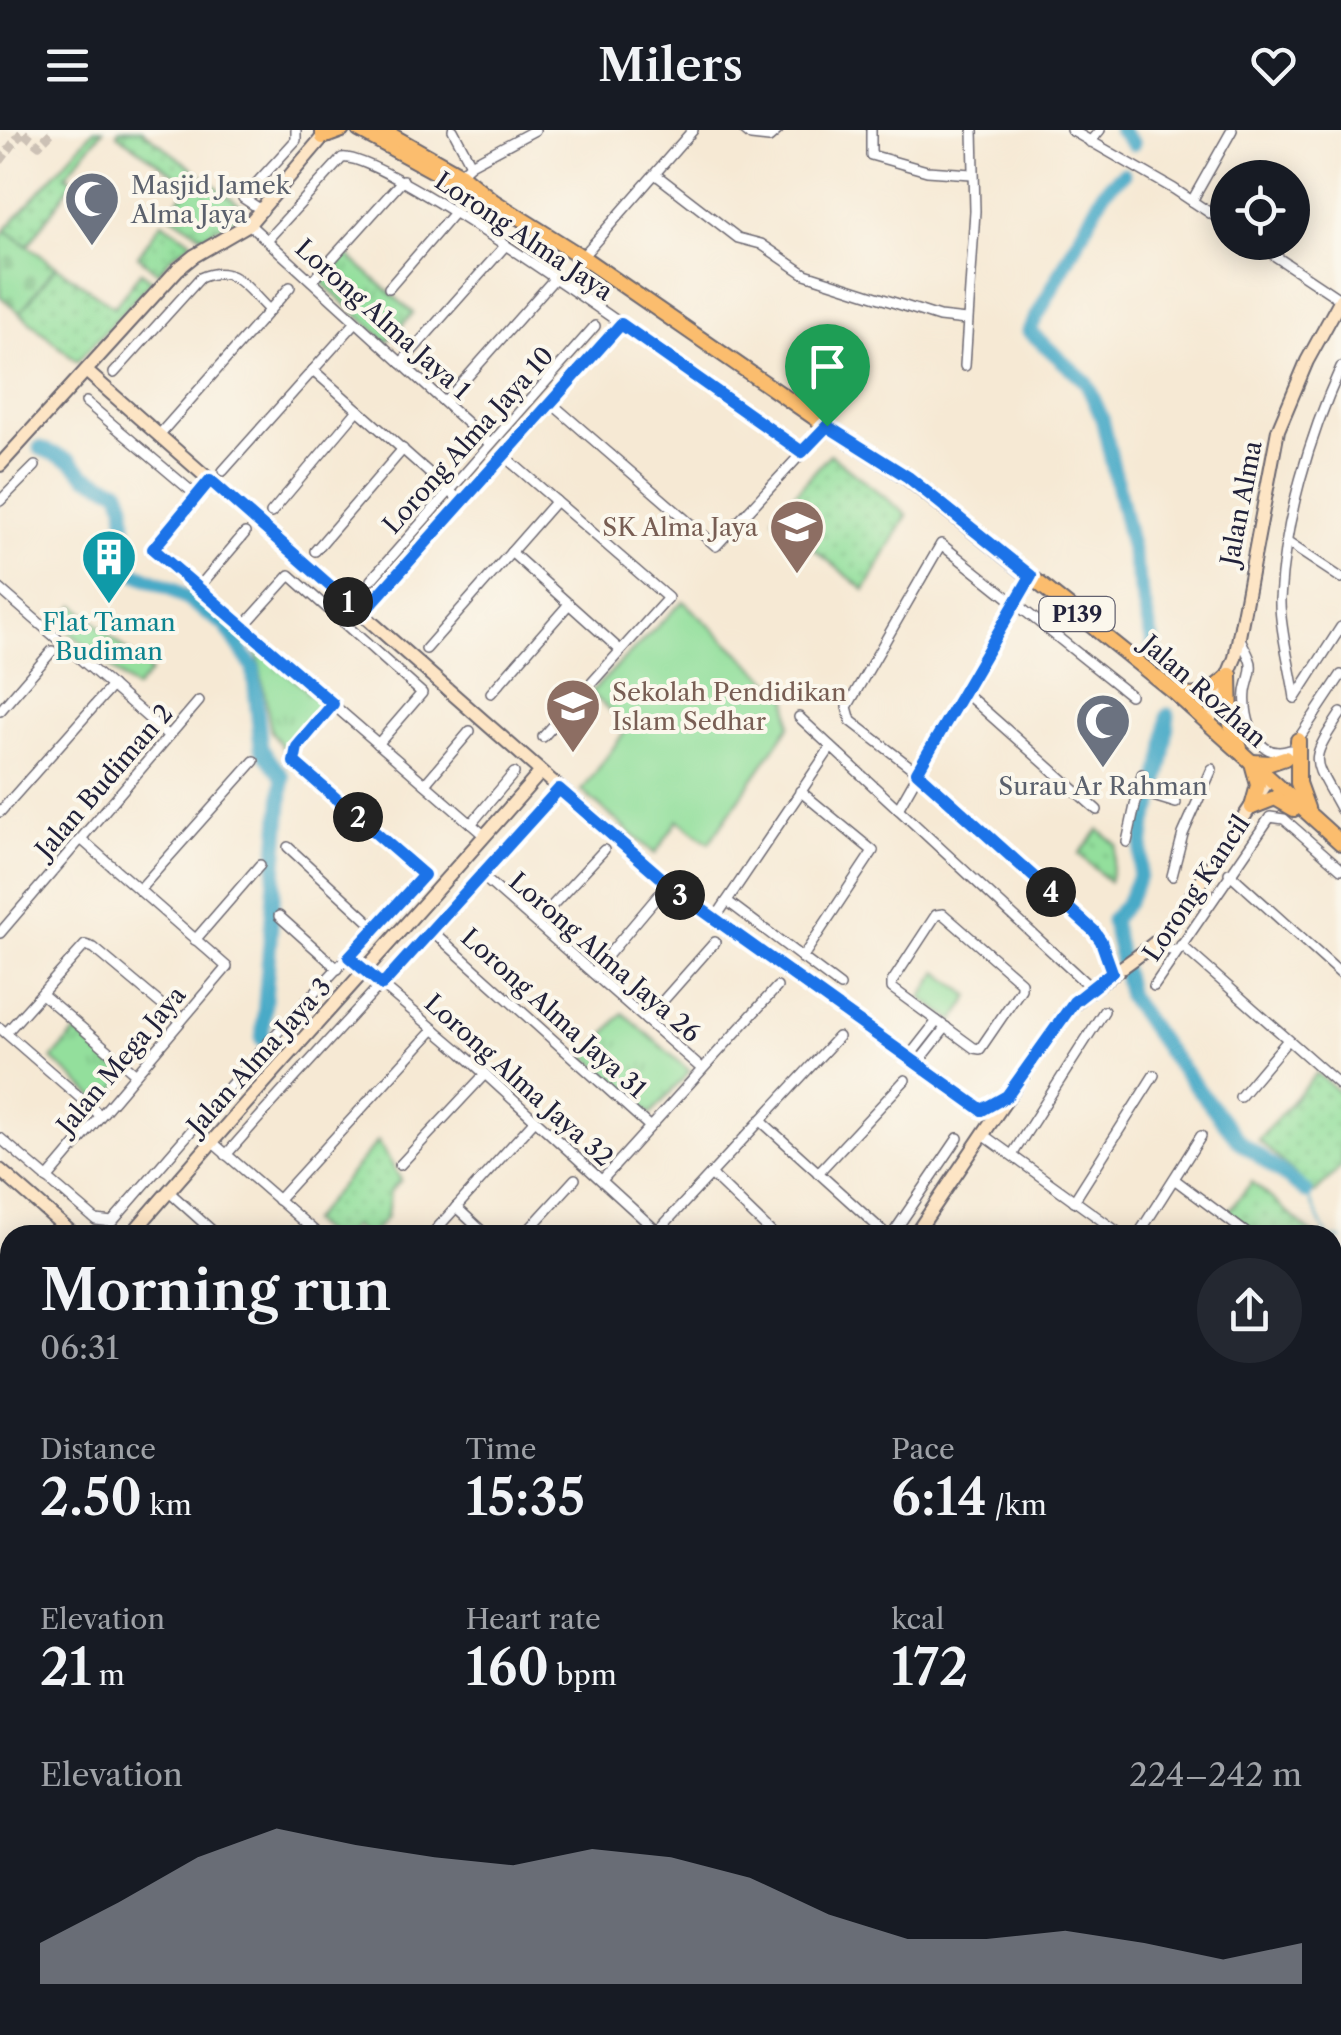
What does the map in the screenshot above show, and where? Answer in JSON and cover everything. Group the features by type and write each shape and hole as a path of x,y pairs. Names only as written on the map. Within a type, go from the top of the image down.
{"main road":[{"path":"325,132 342,130"},
{"name":"Jalan Rozhan","path":"382,130 466,169 493,200"},
{"name":"Jalan Rozhan","path":"358,131 473,194 493,200 908,477 1174,692 1341,843"},
{"path":"1174,692 1190,697 1204,695 1230,676"},
{"path":"1230,676 1231,724 1258,785 1252,806"},
{"path":"1247,758 1270,764 1291,749 1309,814"},
{"path":"1252,806 1275,798 1309,814"}],"street":[{"path":"262,211 243,198 296,140 296,130"},
{"path":"453,130 466,169 536,130"},
{"path":"582,257 692,130"},
{"path":"744,130 751,136 768,138 778,130"},
{"path":"871,130 871,155 927,171 972,174"},
{"path":"965,366 975,211 973,130"},
{"path":"1072,130 1210,213"},
{"path":"1090,142 1100,130"},
{"path":"0,465 187,260 250,224 325,132"},
{"path":"1192,201 1228,133"},
{"name":"Lorong Alma Jaya","path":"266,240 342,158 354,158 403,180 621,324"},
{"path":"655,174 738,238 761,244 805,274 940,317 966,320"},
{"path":"312,282 403,180"},
{"path":"389,288 453,214"},
{"name":"Lorong Alma Jaya 1","path":"250,224 490,444"},
{"path":"401,363 505,246"},
{"path":"1281,260 1341,300"},
{"path":"114,373 200,278 216,271 228,272 269,310"},
{"path":"445,402 556,278"},
{"path":"159,435 290,288"},
{"name":"Jalan Alma","path":"1208,724 1230,676 1240,638 1278,430 1307,361 1341,300"},
{"path":"223,471 356,322"},
{"path":"621,324 802,452"},
{"name":"Lorong Alma Jaya 10","path":"362,614 621,324"},
{"name":"Lorong Alma Jaya 10","path":"370,580 595,326"},
{"path":"1341,368 1320,414 1303,470 1279,602 1296,698 1341,628"},
{"path":"313,370 462,502"},
{"path":"86,371 668,884 982,1110"},
{"path":"86,402 197,496"},
{"path":"551,403 716,546 827,426"},
{"path":"270,513 358,410"},
{"path":"315,551 402,450"},
{"path":"504,456 668,598 542,737"},
{"path":"0,501 35,466"},
{"path":"210,480 153,549 485,836"},
{"path":"426,649 556,501"},
{"path":"198,588 245,533"},
{"path":"1288,543 1341,578"},
{"name":"Jalan Rozhan","path":"917,772 851,721 847,707 941,544 1130,694"},
{"path":"511,552 619,649"},
{"path":"243,627 290,575 422,694 378,744"},
{"path":"898,809 1031,576"},
{"path":"0,604 4,592 169,736"},
{"path":"491,693 569,604"},
{"path":"1240,638 1252,663 1246,693 1252,728 1266,751 1272,754 1291,749"},
{"path":"0,711 52,651"},
{"path":"922,1225 1062,1017 1091,988 1146,951 1180,915 1341,675"},
{"path":"0,812 112,686"},
{"path":"963,691 1097,810"},
{"name":"Jalan Budiman 2","path":"0,933 199,701"},
{"name":"Jalan Alma Jaya 3","path":"46,1179 96,1220 112,1222 263,1048 424,875 294,762 297,747 333,704"},
{"path":"1341,713 1316,750 1314,760 1341,810"},
{"path":"799,717 1091,988"},
{"path":"426,784 470,731"},
{"path":"714,920 831,747"},
{"path":"140,889 254,761"},
{"path":"1172,876 1183,834 1212,769"},
{"path":"917,772 1094,931 1115,971"},
{"path":"471,824 514,773"},
{"name":"Jalan Alma Jaya 3","path":"140,1225 278,1064 366,972 540,773"},
{"path":"1128,842 1143,793 1142,774"},
{"name":"Jalan Alma Jaya 3","path":"226,1155 559,789"},
{"path":"800,790 873,851 802,958"},
{"path":"1143,793 1172,801"},
{"name":"Lorong Kancil","path":"1154,986 1265,822 1274,816 1284,819 1341,869"},
{"path":"81,839 195,940 260,865"},
{"path":"288,848 376,928"},
{"path":"536,923 604,850"},
{"path":"1229,874 1341,974"},
{"name":"Lorong Alma Jaya 26","path":"481,875 702,1069"},
{"path":"592,973 668,884"},
{"path":"727,901 840,986"},
{"path":"942,914 1021,982 1021,988 980,1048 974,1048 941,1024 892,988 892,982 936,916 942,914"},
{"path":"280,916 338,969"},
{"name":"Lorong Alma Jaya 31","path":"431,930 650,1126"},
{"name":"Jalan Mega Jaya","path":"46,1179 226,967 195,940"},
{"path":"646,1020 715,942"},
{"path":"100,1116 3,1030 42,994 85,945 94,948 181,1021"},
{"path":"1146,951 1180,947 1341,1086"},
{"name":"Lorong Alma Jaya 32","path":"349,957 650,1225"},
{"path":"602,1180 777,987"},
{"path":"42,994 136,1074"},
{"path":"1012,1155 1104,1011"},
{"path":"913,1061 941,1024"},
{"path":"278,1200 434,1029"},
{"path":"666,1225 838,1036"},
{"path":"1240,1097 1288,1040"},
{"path":"263,1048 278,1064"},
{"path":"400,1164 485,1074"},
{"path":"1074,1200 1154,1075"},
{"path":"818,1174 905,1080"},
{"path":"973,1147 982,1110 1007,1096"},
{"path":"440,1225 535,1120"},
{"path":"760,1120 877,1225"},
{"path":"982,1134 1108,1225"},
{"path":"1144,1225 1202,1136"},
{"path":"0,1138 46,1179"},
{"path":"896,1225 958,1138"},
{"path":"211,1142 307,1225"},
{"path":"0,1170 63,1225"},
{"path":"710,1174 764,1225"},
{"path":"533,1225 575,1178"},
{"path":"1174,1179 1236,1225"},
{"path":"168,1191 206,1225"},
{"path":"132,1202 149,1214"},
{"path":"456,1207 475,1225"}],"green space":[{"path":"94,130 103,130 66,175 73,181 28,246 5,230"},
{"path":"119,130 142,130 248,211 203,236 169,214 189,185 117,134"},
{"path":"162,222 193,242 174,254 158,273 138,256"},
{"path":"5,230 56,266 20,313 0,296 0,236"},
{"path":"344,252 413,313 387,342 319,280"},
{"path":"56,266 114,307 141,272 152,280 77,362 20,313"},
{"path":"830,454 907,515 865,590 774,517"},
{"path":"683,601 788,698 790,725 709,843 678,820 655,854 582,791 629,726 590,693"},
{"path":"75,605 151,672 135,689 59,623"},
{"path":"256,646 325,706 286,752 271,731"},
{"path":"1099,830 1117,845 1109,882 1079,854"},
{"path":"938,972 970,996 954,1021 921,998"},
{"path":"623,1013 690,1071 651,1114 586,1056"},
{"path":"76,1032 126,1077 102,1104 52,1059"},
{"path":"1317,1073 1341,1094 1341,1167 1315,1193 1258,1140"},
{"path":"378,1141 401,1180 390,1191 387,1217 380,1225 310,1222"},
{"path":"1252,1182 1302,1225 1246,1225 1228,1212"}],"waterway":[{"path":"1120,130 1133,144"},
{"path":"1123,174 1105,190 1029,331 1086,382 1102,418 1154,648"},
{"path":"40,448 71,461 86,476 119,490 124,504 127,566 172,589 225,625 253,668 261,748 283,778 262,1039"},
{"path":"1168,715 1164,754 1145,824 1139,876 1127,903 1112,920 1129,996 1239,1141 1306,1192"},
{"path":"1306,1192 1322,1225"}],"tunnel":[{"path":"24,133 39,145 54,130"},
{"path":"0,161 22,132"}],"place":[{"name":"Masjid Jamek Alma Jaya","path":"92,248"},
{"name":"SK Alma Jaya","path":"797,576"},
{"name":"Flat Taman Budiman","path":"109,606"},
{"name":"Sekolah Pendidikan Islam Sedhar","path":"573,755"},
{"name":"Surau Ar Rahman","path":"1103,770"}],"route":[{"path":"621,324 802,452 827,426 908,477 1031,576 917,772 1094,931 1112,972 1074,1002 1007,1096 982,1110 680,894 559,789 382,985 349,957 424,875 294,762 297,747 333,704 153,549 210,480 362,614 621,324"}]}
